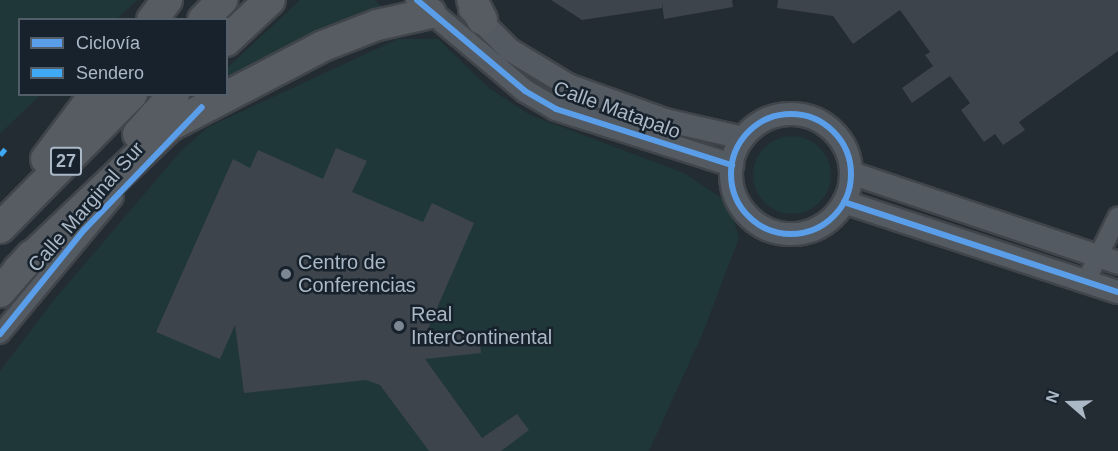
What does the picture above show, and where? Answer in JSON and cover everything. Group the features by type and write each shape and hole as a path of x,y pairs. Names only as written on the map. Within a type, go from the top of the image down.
{"highway":[{"path":"154,18 167,0"},
{"path":"205,18 222,0"},
{"path":"228,39 270,0"},
{"path":"228,94 323,46 424,6"},
{"path":"0,220 93,96"},
{"name":"27","path":"0,228 130,96"},
{"name":"27","path":"9,281 172,96"},
{"path":"9,281 135,156 202,107 224,96"}],"street":[{"name":"Calle Matapalo","path":"459,0 477,10 510,50 568,85 665,120 743,138"},
{"name":"Calle Matapalo","path":"424,6 525,91 556,109 732,165"},
{"name":"Calle Marginal Sur","path":"0,334 84,230 202,107"},
{"path":"783,114 813,118 839,138 851,173 844,202 822,225 807,232 774,232 750,218 739,203 732,165 743,138 754,127 783,114"},
{"path":"851,173 1108,260"},
{"path":"844,202 1118,292"},
{"path":"1086,281 1108,260 1118,216"}],"green space":[{"path":"0,0 137,0 118,18 18,18 18,96 39,96 0,134"},
{"path":"300,0 375,0 385,9 228,86 228,67"},
{"path":"398,39 438,39 489,88 530,115 684,173 729,203 739,238 702,335 649,451 0,451 0,371 53,301 181,151 208,127"},
{"path":"792,136 807,139 824,153 831,175 828,190 814,207 792,214 777,211 760,197 753,175 756,160 770,143"}],"building":[{"path":"551,0 732,0 733,7 664,19 662,3 662,8 582,20"},
{"path":"778,0 1118,0 1118,51 1019,122 1025,130 1003,145 995,134 984,142 961,110 970,103 950,76 912,103 902,88 933,66 925,55 930,52 900,10 853,44 833,16 777,8"},
{"path":"336,148 367,161 352,192 423,222 432,203 474,223 424,338 479,331 481,353 425,359 482,438 517,414 529,430 501,451 429,451 380,385 366,380 244,393 235,325 220,359 156,332 233,159 250,168 258,150 323,179"}],"marked path":[{"path":"0,155 5,149"}],"cycle path":[{"path":"417,0 525,91 556,109 732,165"},
{"path":"0,334 84,230 202,107"},
{"path":"791,114 814,119 833,132 846,151 851,174 846,197 833,216 814,229 791,234 768,229 749,216 736,197 731,174 736,151 749,132 768,119 791,114"},
{"path":"844,202 1118,292"}],"place":[{"name":"Centro de Conferencias","path":"286,274"},
{"name":"Real InterContinental","path":"399,326"}]}
